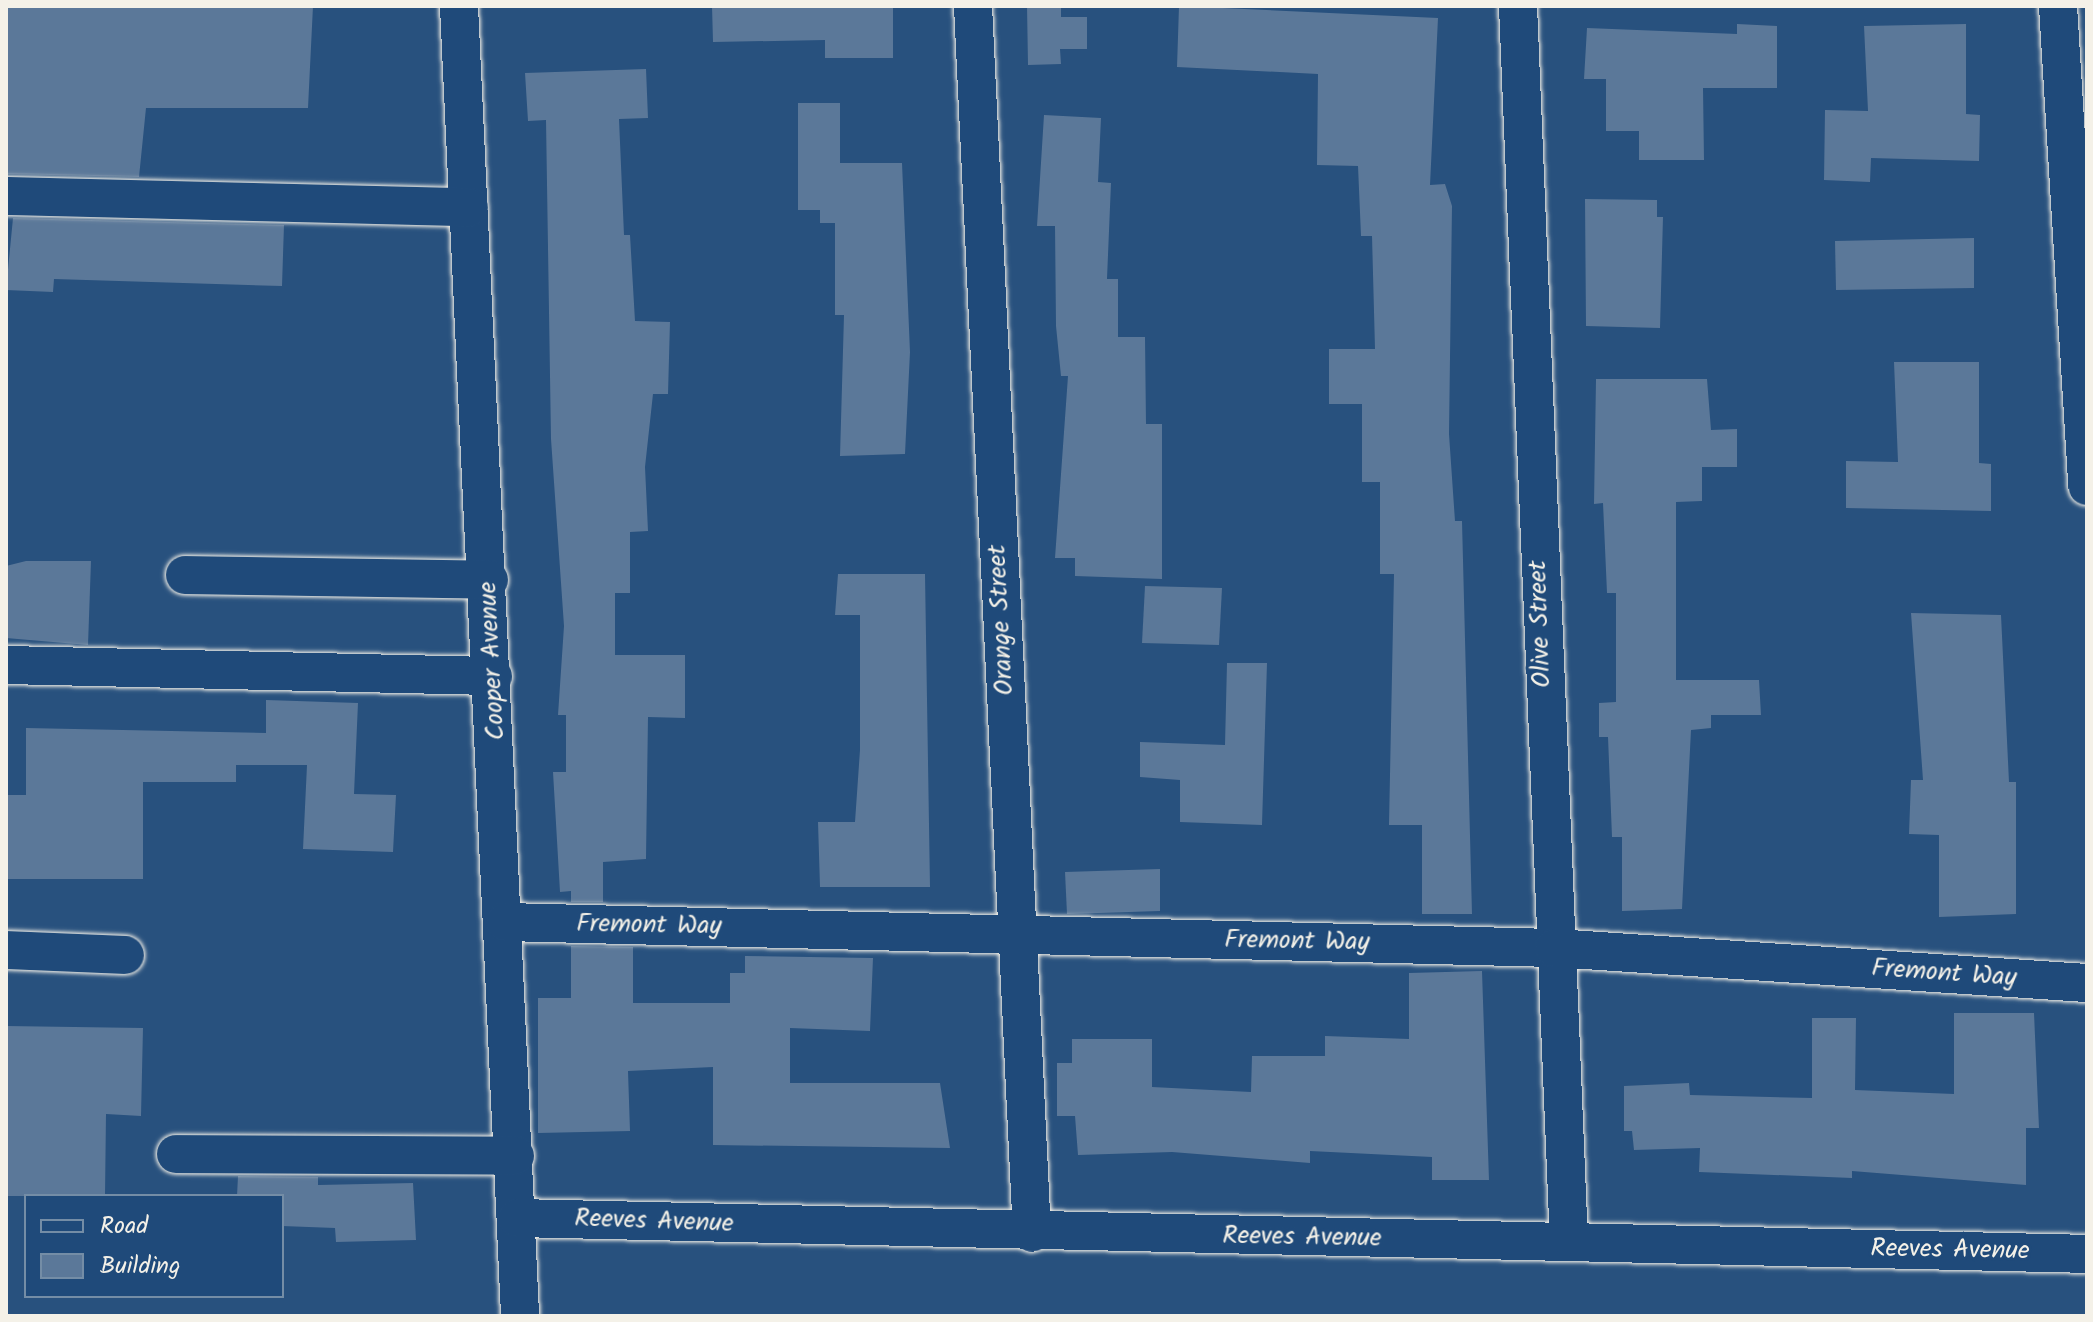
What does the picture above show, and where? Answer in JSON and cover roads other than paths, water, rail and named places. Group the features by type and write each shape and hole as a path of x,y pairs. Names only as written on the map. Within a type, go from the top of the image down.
{"street":[{"name":"Cooper Avenue","path":"459,6 505,922 520,1316"},
{"name":"Orange Street","path":"973,6 1032,1233"},
{"name":"Olive Street","path":"1518,6 1554,948 1569,1242"},
{"path":"2058,6 2087,486"},
{"path":"6,196 469,207"},
{"path":"185,575 489,580"},
{"path":"6,665 493,676"},
{"name":"Fremont Way","path":"505,922 1554,948 2087,983"},
{"path":"6,950 125,955"},
{"path":"176,1154 515,1156"},
{"name":"Reeves Avenue","path":"517,1218 1032,1233 2087,1254"}]}
